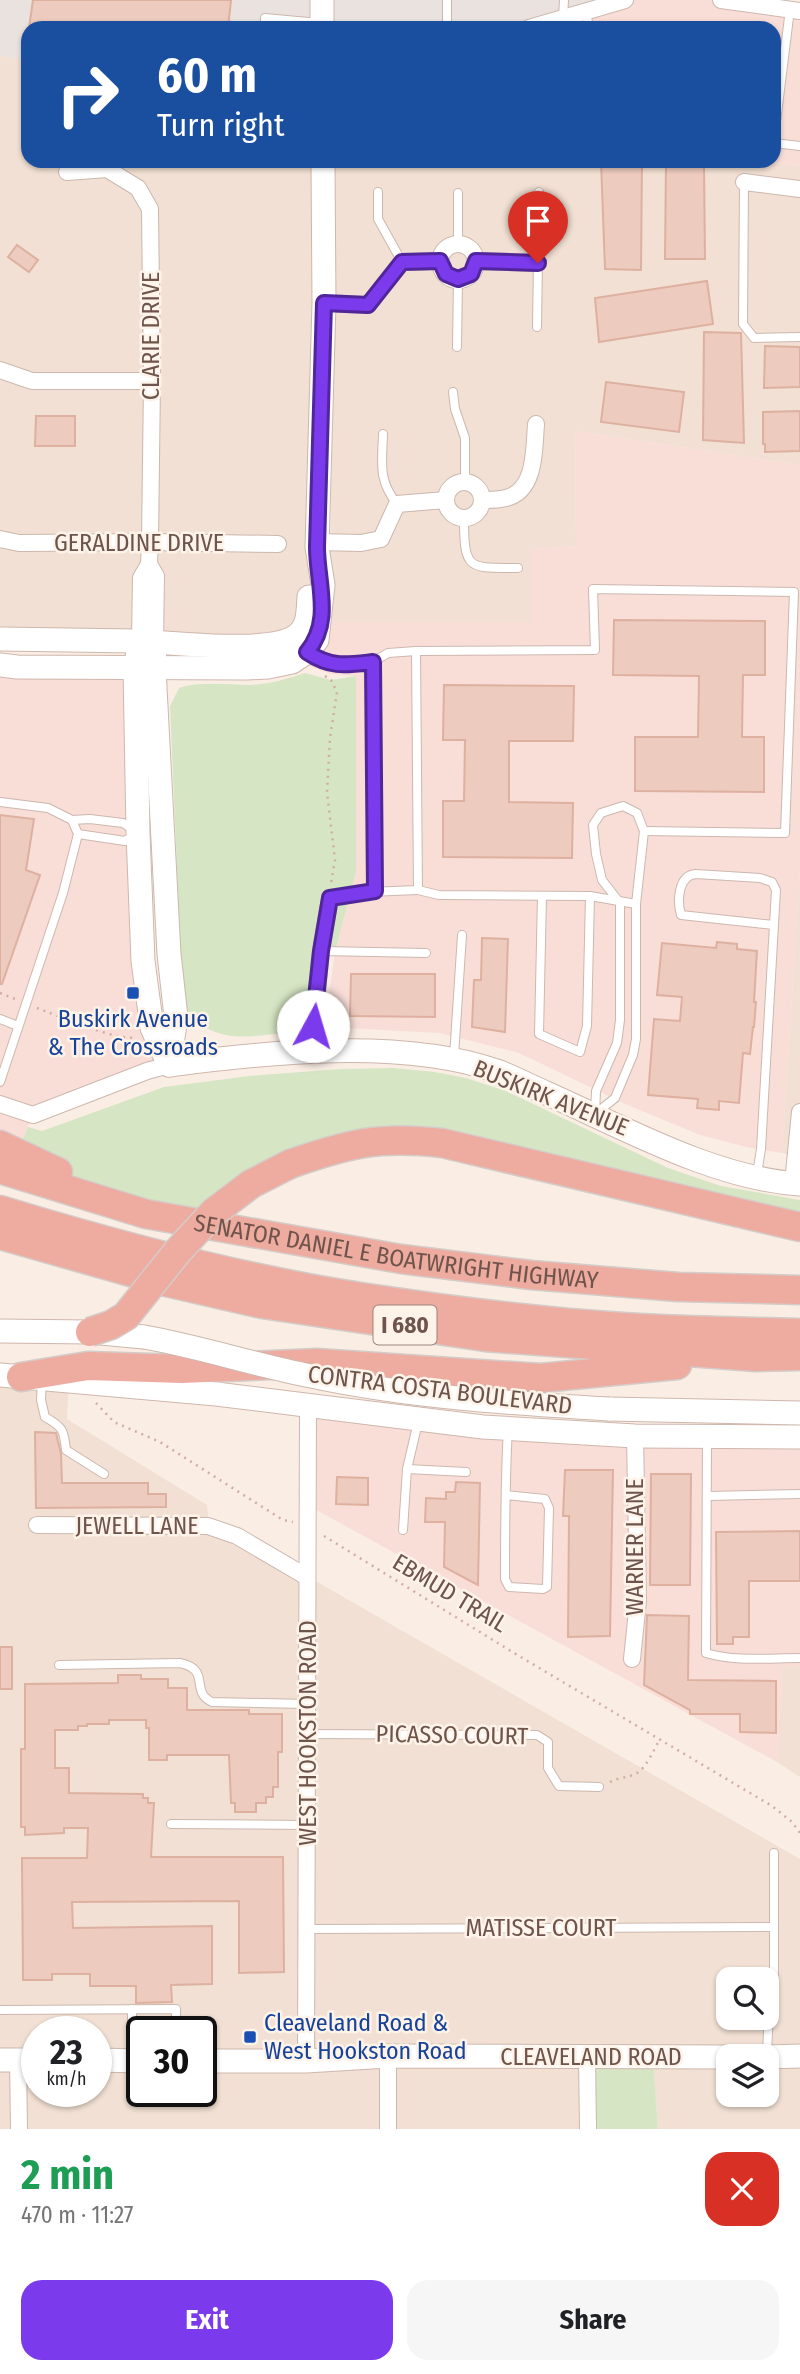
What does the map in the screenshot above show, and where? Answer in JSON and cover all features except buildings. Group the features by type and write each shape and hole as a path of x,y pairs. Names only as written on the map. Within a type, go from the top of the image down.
{"highway":[{"path":"90,1332 111,1325 126,1316 178,1251 214,1212 251,1184 290,1164 365,1141 402,1139 442,1143 800,1227"},
{"path":"0,1145 146,1213"},
{"name":"SENATOR DANIEL E BOATWRIGHT HIGHWAY","path":"0,1169 146,1213 401,1259 531,1275 678,1287 800,1290"},
{"name":"I 680","path":"0,1210 71,1232 238,1272 359,1296 523,1318 647,1328 800,1333"},
{"name":"I 680","path":"0,1236 166,1282 262,1304 471,1335 756,1357 800,1356"},
{"path":"0,1256 59,1254"},
{"path":"21,1377 88,1366 182,1369 317,1363 541,1378 756,1357"}],"main road":[{"path":"307,650 303,630 317,547 324,303 323,168"},
{"path":"0,639 268,645 307,650"},
{"path":"147,642 138,833 143,961 152,1028 169,1065"},
{"path":"0,665 268,667 292,662 307,650"},
{"path":"144,668 176,1017 169,1065"},
{"name":"BUSKIRK AVENUE","path":"169,1065 311,1053 382,1053 454,1060 497,1071 679,1152 757,1177 797,1184"},
{"name":"CONTRA COSTA BOULEVARD","path":"0,1331 90,1332 144,1337 310,1376 453,1397 608,1409 800,1413"},
{"name":"CONTRA COSTA BOULEVARD","path":"21,1377 216,1394 508,1429 635,1436 800,1437"},
{"name":"CLEAVELAND ROAD","path":"217,2061 306,2061 388,2056 716,2057"},
{"path":"779,2057 800,2056"}],"street":[{"path":"555,21 625,0"},
{"path":"721,0 795,10"},
{"name":"CLARIE DRIVE","path":"67,172 107,169 138,188 150,209 152,381 149,564 156,576 147,642"},
{"path":"744,182 800,189"},
{"path":"458,244 471,249 476,261 471,274 458,279 446,274 440,261 446,249 458,244"},
{"path":"324,303 368,305 402,262 440,261"},
{"path":"476,261 538,263"},
{"path":"0,370 32,381 152,381"},
{"path":"482,500 508,498 524,486 533,464 536,424"},
{"path":"464,482 477,487 482,500 477,513 464,519 451,513 446,500 451,487 464,482"},
{"path":"317,547 381,539 397,504 446,500"},
{"name":"GERALDINE DRIVE","path":"0,539 19,543 150,541 278,544"},
{"path":"311,1053 321,951 331,891"},
{"path":"0,1104 33,1115 169,1065"},
{"path":"797,1184 800,1112"},
{"name":"WEST HOOKSTON ROAD","path":"306,2061 308,1406"},
{"name":"WARNER LANE","path":"632,1659 638,1601 635,1436"},
{"name":"JEWELL LANE","path":"37,1525 208,1526 237,1536 307,1577"},
{"path":"388,2056 388,2129"},
{"path":"587,2058 588,2129"},
{"path":"18,2060 19,2129"}],"lane":[{"path":"447,0 447,21"},
{"path":"564,0 564,18"},
{"path":"781,97 795,10"},
{"path":"586,11 588,21"},
{"path":"265,21 265,18 322,17"},
{"path":"781,142 800,146"},
{"path":"744,182 744,324 754,338 800,337"},
{"path":"378,192 378,219 402,262"},
{"path":"537,327 539,192"},
{"path":"458,193 458,244"},
{"path":"457,347 458,279"},
{"path":"453,392 455,408 465,438 464,482"},
{"path":"383,434 382,469 386,489 397,504"},
{"path":"464,519 464,550 470,561 482,568 518,568"},
{"path":"307,650 327,664 345,665 373,662 388,653 416,651 595,650 593,589 794,592 785,834 643,831"},
{"path":"416,651 418,890"},
{"path":"373,662 375,891"},
{"path":"0,802 48,808 72,820 124,823 138,833 125,841 78,834"},
{"path":"623,806 637,813 643,831 636,904 635,1047 615,1098 595,1114 596,1090 617,1043 620,1020 620,903 602,880 593,825 601,813 623,806"},
{"path":"0,1082 63,893 78,834 72,820"},
{"path":"757,1177 761,1149 774,925 776,890 767,879 696,874 684,879 680,893 681,915 774,925"},
{"path":"331,891 418,890 439,895 590,896 636,904"},
{"path":"542,896 539,1034 580,1052 587,1026 590,896"},
{"path":"454,1060 462,935"},
{"path":"321,951 426,953"},
{"path":"0,1019 18,1026"},
{"path":"21,1377 41,1400 45,1417 64,1431 66,1450 104,1474"},
{"path":"403,1530 407,1469 419,1419"},
{"path":"506,1495 545,1499 549,1508 547,1587 509,1587 505,1579 506,1495 508,1429"},
{"path":"707,1437 706,1653 718,1657 800,1658"},
{"path":"407,1469 466,1472"},
{"path":"707,1496 800,1494"},
{"path":"59,1665 180,1663 196,1669 205,1699 212,1702 308,1704"},
{"name":"PICASSO COURT","path":"309,1734 537,1735 548,1742 548,1768 559,1786 600,1787"},
{"path":"171,1824 308,1825"},
{"path":"768,2044 774,1974 774,1853"},
{"name":"MATISSE COURT","path":"308,1929 774,1927"},
{"path":"132,2009 133,2016"},
{"path":"0,2010 176,2009 176,2016"}],"path":[{"path":"307,650 314,668 331,680 337,692 330,738 327,792 335,860 331,891"},
{"path":"0,993 110,1034 132,1039 152,1028"},
{"name":"EBMUD TRAIL","path":"99,1383 96,1403 114,1422 160,1442 283,1520 307,1526 772,1805 792,1822 800,1833"},
{"path":"600,1787 622,1776 636,1774 660,1740"}],"shaded area":[{"path":"0,0 625,0 553,21 21,21 21,59 0,56"},
{"path":"625,0 721,0 800,11 800,166 781,164 781,21 553,21"},
{"path":"0,56 21,59 21,168 323,168 317,553 310,582 307,618 294,638 140,641 0,639"},
{"path":"781,164 800,166 800,465 575,431 576,546 532,549 531,623 329,622 333,373 332,168 781,168"},
{"path":"575,431 800,465 800,871 782,1153 700,1135 625,1104 519,1053 439,1033 342,1028 331,1019 327,1008 335,952 356,872 356,676 331,674 309,666 326,635 329,622 531,622 531,549 576,546"},
{"path":"0,665 135,668 143,961 169,1065 33,1115 17,1153 0,1145"},
{"path":"800,871 800,1157 782,1153"},
{"path":"0,1375 69,1380 67,1419 207,1505 209,1526 237,1536 800,1859 800,2129 658,2129 653,2058 588,2129 0,2129"},
{"path":"308,1406 800,1447 800,1667 782,1667 777,1762 307,1505"},
{"path":"782,1667 800,1667 800,1777 777,1762"}],"green space":[{"path":"305,673 331,680 356,676 356,872 335,952 321,951 313,1026 296,1018 293,1032 247,1036 220,1034 195,1020 183,1007 170,706 179,688 205,684 251,685"},
{"path":"393,1068 466,1078 506,1091 668,1168 721,1186 800,1200 800,1227 365,1141 214,1212 146,1214 17,1153 28,1127 42,1131 164,1087 249,1076"},
{"path":"587,2058 653,2058 658,2129 588,2129"}],"place":[{"name":"Buskirk Avenue & The Crossroads","path":"133,993"},
{"name":"Cleaveland Road & West Hookston Road","path":"250,2037"}],"route":[{"path":"313,1026 330,898 375,891 373,662 327,664 307,652 317,640 320,629 323,585 317,547 324,303 368,305 391,280 402,262 440,261 446,274 458,279 471,274 476,261 538,263"}]}
